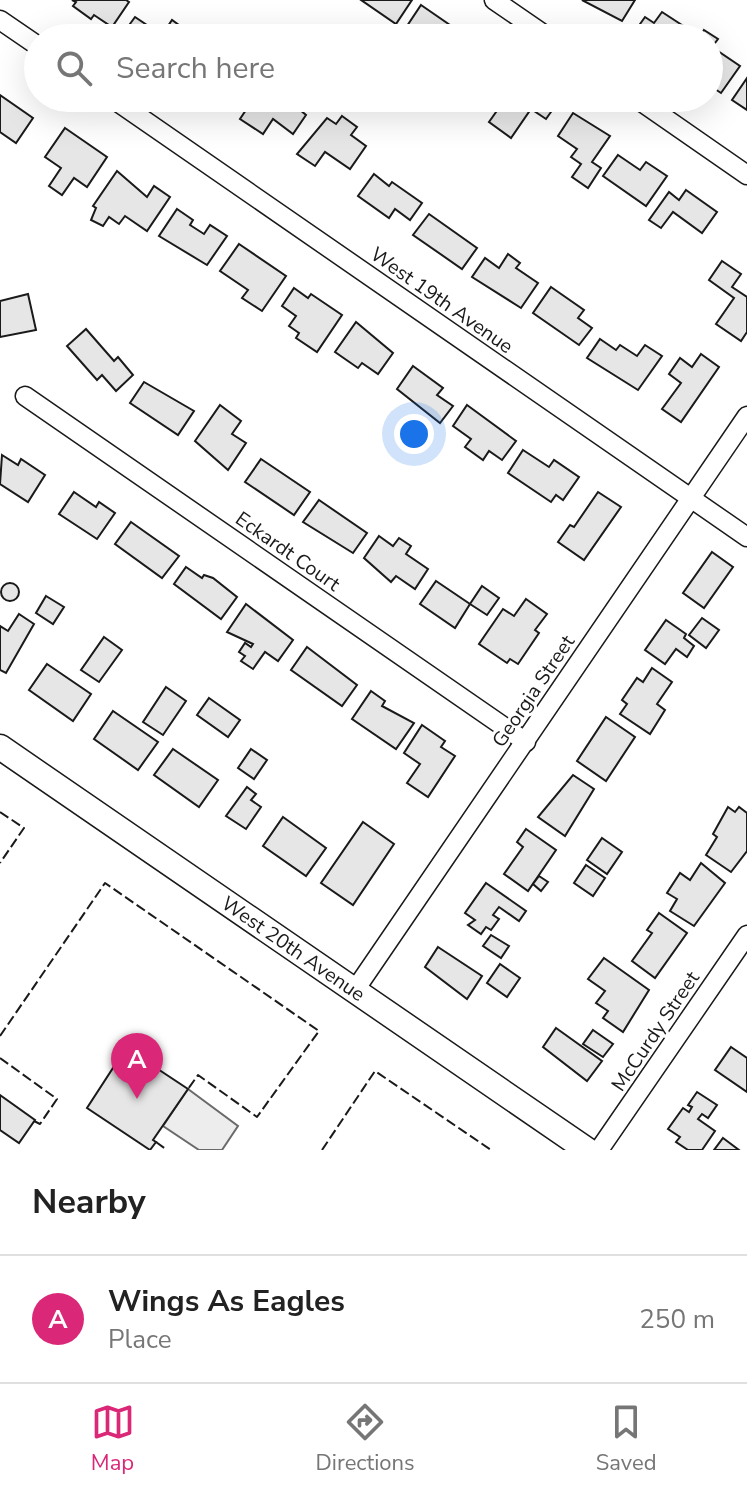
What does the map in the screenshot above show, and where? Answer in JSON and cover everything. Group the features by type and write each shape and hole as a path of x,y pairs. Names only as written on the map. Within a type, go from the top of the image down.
{"main road":[{"name":"West 20th Avenue","path":"0,747 587,1150"}],"street":[{"path":"494,0 529,24"},
{"path":"0,20 24,36"},
{"name":"West 19th Avenue","path":"132,112 747,537"},
{"path":"656,112 747,175"},
{"name":"Eckardt Court","path":"25,396 526,742"},
{"name":"Georgia Street","path":"355,990 747,416"},
{"name":"McCurdy Street","path":"599,1150 747,935"}],"shaded area":[{"path":"188,1089 238,1126 222,1150 199,1150 163,1126"}],"building":[{"path":"72,0 129,2 114,24 108,24 94,15 91,19 73,6 76,2"},
{"path":"361,0 412,0 396,24"},
{"path":"582,0 635,0 622,21"},
{"path":"421,5 449,24 408,24"},
{"path":"662,12 680,24 640,24 645,17 654,23"},
{"path":"135,17 146,24 130,24"},
{"path":"723,54 740,66 723,90"},
{"path":"747,78 747,110 732,100"},
{"path":"0,95 33,118 16,143 0,132"},
{"path":"245,112 302,112 306,115 293,134 273,119 263,134 240,119"},
{"path":"496,112 529,112 511,138 489,122"},
{"path":"536,112 551,112 546,119"},
{"path":"573,113 610,136 592,162 601,168 588,188 572,177 581,164 571,157 577,149 558,136"},
{"path":"342,116 357,127 351,135 366,146 350,169 325,152 315,166 297,154 327,118 336,124"},
{"path":"65,128 107,157 87,187 74,178 62,195 49,186 61,168 45,157"},
{"path":"618,155 640,170 646,162 667,176 646,206 603,176"},
{"path":"117,171 147,197 154,186 170,197 147,231 125,216 119,224 109,217 103,226 91,220 96,208 93,206"},
{"path":"374,174 389,186 392,182 422,203 410,220 395,209 389,218 358,196"},
{"path":"686,190 717,212 702,233 673,212 661,228 649,220 669,192 679,200"},
{"path":"177,209 193,220 190,225 204,234 210,225 227,236 207,265 159,236"},
{"path":"429,214 477,248 462,269 413,235"},
{"path":"239,244 286,276 262,311 242,298 248,290 220,271"},
{"path":"508,254 520,263 516,268 538,283 521,308 472,277 485,258 499,268"},
{"path":"722,261 741,274 732,287 747,297 747,332 741,341 716,324 734,298 709,280"},
{"path":"551,287 584,310 578,318 592,328 579,345 533,313"},
{"path":"294,288 308,298 311,294 342,315 317,352 296,338 299,333 289,326 296,316 282,306"},
{"path":"28,294 36,330 0,337 0,301"},
{"path":"356,322 393,353 378,374 362,363 358,368 335,352"},
{"path":"86,329 114,361 118,357 133,375 116,391 102,375 97,380 67,346"},
{"path":"600,339 616,350 620,345 637,356 645,345 662,356 638,390 587,358"},
{"path":"701,354 719,367 681,422 662,409 681,383 669,374 680,358 692,367"},
{"path":"413,366 443,388 437,395 453,406 440,423 397,389"},
{"path":"144,382 194,411 178,435 130,403"},
{"path":"220,405 241,421 232,434 246,443 228,470 195,441"},
{"path":"467,405 516,441 502,460 489,451 483,460 465,447 471,439 453,426"},
{"path":"523,450 549,467 554,460 579,477 563,500 556,495 551,502 508,473"},
{"path":"2,455 18,465 21,459 45,475 28,502 0,484"},
{"path":"261,459 310,492 294,515 245,482"},
{"path":"74,492 96,507 99,502 115,513 97,539 59,514"},
{"path":"598,492 621,507 584,560 558,542 570,525 574,527"},
{"path":"319,500 367,533 353,553 303,522"},
{"path":"131,522 179,556 162,578 115,544"},
{"path":"379,536 393,546 399,538 411,546 406,554 428,569 415,589 396,576 391,582 364,558"},
{"path":"712,552 733,567 704,608 683,593"},
{"path":"186,567 202,578 204,575 213,578 237,597 221,619 174,584"},
{"path":"436,581 470,604 455,628 420,604"},
{"path":"10,583 19,592 10,601 1,592"},
{"path":"482,586 499,598 487,615 470,604"},
{"path":"46,596 64,607 53,624 36,613"},
{"path":"526,599 547,614 535,630 539,633 518,664 510,659 507,663 479,644 503,609 514,616"},
{"path":"246,604 293,640 278,661 265,652 253,669 241,661 245,656 239,652 245,643 251,647 253,644 227,632"},
{"path":"19,614 34,624 6,673 0,670 0,626 8,631"},
{"path":"702,618 719,630 706,648 689,635"},
{"path":"666,620 686,634 684,638 694,646 687,657 676,649 665,664 645,650"},
{"path":"104,637 122,650 99,682 81,670"},
{"path":"307,647 357,685 342,706 291,670"},
{"path":"47,664 91,694 73,721 29,690"},
{"path":"652,668 672,682 657,704 665,710 650,734 620,714 627,704 622,700 637,678 643,682"},
{"path":"166,687 186,701 163,735 143,722"},
{"path":"371,691 385,701 382,706 414,723 396,749 352,719"},
{"path":"209,698 240,720 228,737 197,715"},
{"path":"113,711 158,742 138,770 94,739"},
{"path":"606,717 635,737 606,781 577,761"},
{"path":"422,725 445,741 441,747 455,756 428,797 407,783 420,764 404,753"},
{"path":"173,749 218,780 199,807 154,775"},
{"path":"251,749 267,760 254,779 238,768"},
{"path":"573,775 594,789 565,836 538,817"},
{"path":"247,787 256,794 251,800 261,807 246,829 226,816"},
{"path":"728,807 735,812 739,807 747,813 747,851 731,872 706,855 717,837 713,834"},
{"path":"283,817 326,848 306,876 263,846"},
{"path":"363,822 394,844 353,905 321,883"},
{"path":"526,829 556,850 528,891 504,874 523,847 517,842"},
{"path":"602,838 622,852 607,874 587,860"},
{"path":"701,863 725,883 694,926 670,911 677,899 667,893 680,873 690,880"},
{"path":"586,865 605,878 593,896 574,883"},
{"path":"539,876 548,882 541,891 533,884"},
{"path":"486,883 526,911 519,921 499,907 493,915 499,919 491,930 486,927 481,934 468,925 475,920 465,913"},
{"path":"659,913 687,933 655,978 632,961 652,933 647,930"},
{"path":"491,935 509,946 501,958 483,946"},
{"path":"438,947 482,976 467,999 425,967"},
{"path":"604,958 649,990 623,1032 603,1018 608,1011 596,1003 605,991 588,979"},
{"path":"500,964 520,978 507,997 487,983"},
{"path":"556,1028 602,1061 587,1081 543,1047"},
{"path":"593,1030 613,1044 603,1057 583,1044"},
{"path":"731,1047 747,1058 747,1092 715,1070"},
{"path":"126,1048 188,1089 153,1140 156,1142 150,1150 87,1108"},
{"path":"697,1092 717,1105 708,1118 702,1114 698,1119 715,1131 702,1150 688,1150 676,1142 680,1137 668,1129 683,1108 689,1112 692,1107 688,1105"},
{"path":"0,1095 35,1120 19,1143 0,1130"},
{"path":"723,1138 739,1150 714,1150"}],"fence":[{"path":"0,812 24,828 0,863"},
{"path":"0,1036 105,883 319,1031 257,1117 198,1075 188,1089"},
{"path":"0,1058 57,1099 40,1124 34,1121"},
{"path":"322,1150 375,1071 491,1150"},
{"path":"156,1142 167,1150"}],"place":[{"name":"Wings As Eagles","path":"137,1099"}]}
